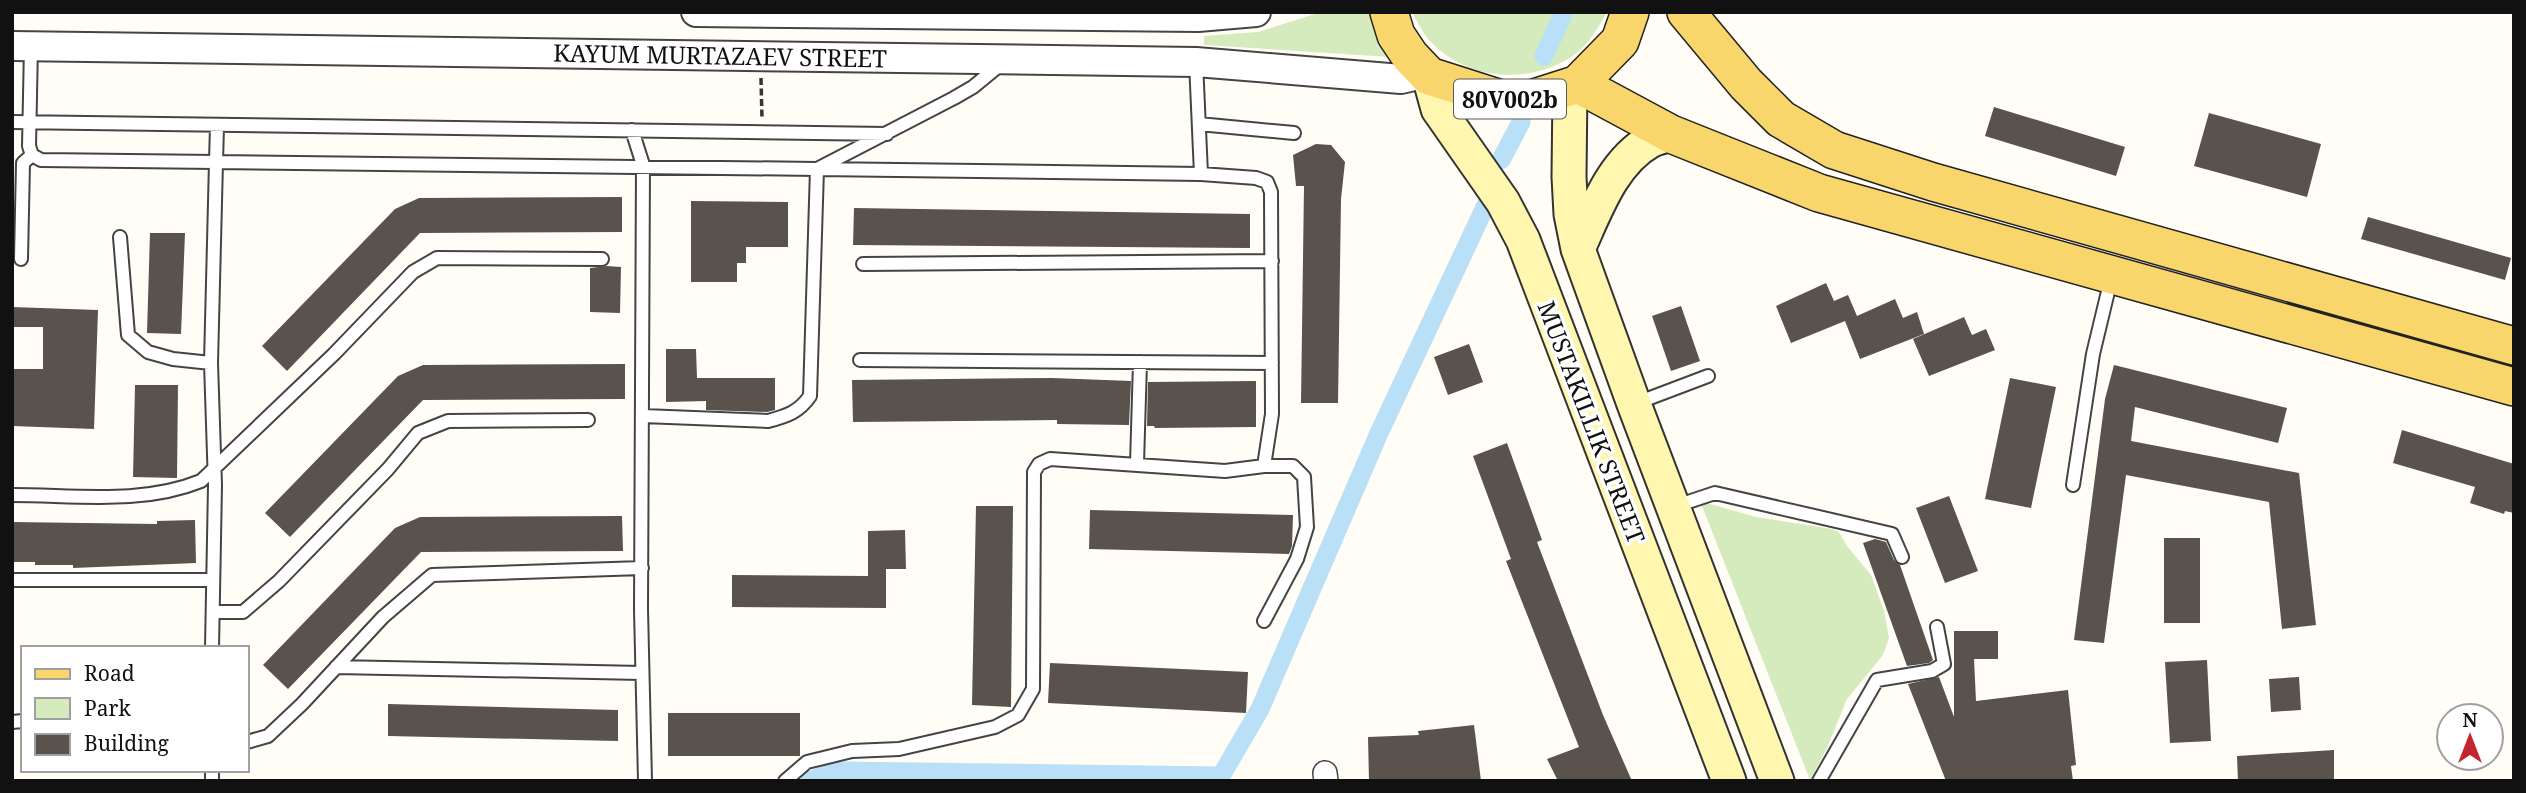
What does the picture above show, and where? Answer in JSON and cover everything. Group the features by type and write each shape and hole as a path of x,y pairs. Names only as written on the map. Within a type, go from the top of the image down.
{"main road":[{"name":"MUSTAKILLIK STREET","path":"1389,12 1396,35 1428,75 1438,109 1503,202 1523,240 1729,781"},
{"name":"80V002b","path":"1428,75 1501,99 1531,99 1574,86 1620,41 1630,12"},
{"path":"1686,12 1746,84 1781,119 1834,150 1933,182 2514,346"},
{"name":"MUSTAKILLIK STREET","path":"1574,86 1569,177 1571,214 1578,249 1777,781"},
{"path":"1574,86 1671,134 1819,193 2514,387"},
{"path":"1578,249 1597,207 1620,169 1633,153 1650,141 1671,134"},
{"path":"2112,274 2125,236"}],"street":[{"name":"KAYUM MURTAZAEV STREET","path":"696,12 1198,15 1256,12"},
{"name":"KAYUM MURTAZAEV STREET","path":"22,46 1196,62 1401,79 1428,75"}],"lane":[{"path":"22,46 29,146 32,155 41,159 643,165 1201,174 1256,178 1267,182 1271,192 1272,414 1264,466"},
{"path":"817,169 973,87 1008,59"},
{"path":"1196,62 1201,174"},
{"path":"12,122 887,134"},
{"path":"1199,124 1294,133"},
{"path":"212,646 214,467 211,363 217,126"},
{"path":"632,130 643,165 642,673 645,781"},
{"path":"21,259 23,163 32,155"},
{"path":"643,416 768,421 788,416 802,408 810,396 817,169"},
{"path":"120,237 128,335 148,352 173,359 211,363"},
{"path":"12,495 146,496 184,488 201,481 334,354 413,272 438,258 602,259"},
{"path":"863,264 1272,261"},
{"path":"2073,485 2093,354 2112,274"},
{"path":"860,360 1272,363"},
{"path":"1138,464 1140,362"},
{"path":"1634,404 1708,376"},
{"path":"213,612 243,612 279,581 418,433 449,421 588,420"},
{"path":"785,781 807,762 852,751 899,749 954,737 996,727 1018,715 1033,689 1034,472 1039,464 1050,459 1224,471 1293,466 1304,477 1307,527 1297,559 1264,621"},
{"path":"1673,507 1715,493 1892,534 1902,557"},
{"path":"248,743 268,736 383,617 432,575 642,568"},
{"path":"12,580 213,580"},
{"path":"1819,781 1877,680 1932,671 1944,664 1937,627"},
{"path":"336,667 642,673"}],"path":[{"path":"760,55 763,132"}],"green space":[{"path":"1321,12 1372,12 1391,57 1204,45 1204,36 1258,32"},
{"path":"1412,12 1607,12 1588,41 1574,55 1539,71 1501,75 1465,66 1448,56 1427,37"},
{"path":"1700,501 1756,517 1839,532 1871,575 1884,611 1889,638 1883,655 1847,699 1827,748 1810,780"}],"building":[{"path":"1994,107 2125,147 2116,176 1985,136"},
{"path":"2209,113 2321,144 2307,197 2194,166"},
{"path":"1316,144 1331,145 1345,162 1341,199 1338,403 1301,403 1304,186 1296,186 1293,155"},
{"path":"622,197 622,232 420,233 287,371 262,346 395,209 419,198"},
{"path":"691,201 788,202 788,247 746,247 746,263 737,263 737,282 691,282"},
{"path":"854,208 1250,214 1250,248 853,245"},
{"path":"2368,217 2511,258 2505,280 2361,239"},
{"path":"150,233 185,233 181,334 147,333"},
{"path":"621,267 620,313 590,312 590,268"},
{"path":"1826,283 1834,301 1848,295 1857,316 1895,299 1903,318 1917,312 1924,334 1860,359 1845,321 1791,343 1776,306"},
{"path":"1681,306 1700,361 1671,371 1652,316"},
{"path":"12,307 98,310 94,429 12,426 12,369 43,369 43,327 12,327"},
{"path":"1964,317 1972,335 1986,329 1995,350 1929,376 1913,339"},
{"path":"1469,344 1483,382 1448,395 1434,357"},
{"path":"666,349 696,349 697,378 775,378 775,410 706,410 706,401 666,402"},
{"path":"625,364 625,399 423,400 290,537 265,513 398,376 423,365"},
{"path":"2114,365 2287,408 2278,443 2135,407 2131,441 2299,473 2316,625 2282,629 2269,502 2126,475 2104,643 2074,640 2105,399"},
{"path":"1052,378 1131,381 1129,425 1057,424 1057,420 853,422 852,380"},
{"path":"2010,378 2056,387 2031,508 1985,499"},
{"path":"1256,381 1256,427 1147,426 1148,382"},
{"path":"135,385 178,385 177,478 133,477"},
{"path":"2402,430 2514,464 2514,513 2505,511 2504,514 2470,503 2475,487 2393,463"},
{"path":"1507,443 1542,540 1537,542 1603,715 1632,781 1558,781 1547,759 1579,747 1506,561 1511,559 1473,456"},
{"path":"1949,496 1978,571 1945,583 1916,508"},
{"path":"976,506 1013,506 1011,707 972,705"},
{"path":"1090,510 1293,515 1292,546 1289,554 1089,549"},
{"path":"622,516 623,551 421,552 288,689 263,665 395,528 420,517"},
{"path":"195,520 196,563 73,568 73,565 12,562 12,522 157,524 157,521"},
{"path":"905,530 906,569 886,569 886,608 732,607 732,575 868,576 868,531"},
{"path":"2164,538 2200,538 2200,623 2164,623"},
{"path":"1875,539 1886,542 1894,560 1900,565 1933,660 1929,663 1907,666 1863,543"},
{"path":"1954,631 1998,631 1998,659 1974,659 1976,701 2068,690 2076,765 2071,766 2073,781 1946,781 1908,684 1939,677 1954,717"},
{"path":"2207,660 2211,741 2170,743 2165,662"},
{"path":"1050,663 1248,672 1246,713 1048,703"},
{"path":"2299,677 2301,710 2271,712 2269,679"},
{"path":"388,704 618,710 618,741 388,736"},
{"path":"668,713 800,713 800,756 668,756"},
{"path":"1474,725 1481,781 1369,781 1368,737 1419,735 1418,731"},
{"path":"2334,750 2334,781 2238,781 2237,756"}],"waterway":[{"path":"1544,56 1564,12"},
{"path":"1501,160 1521,122"},
{"path":"810,781 837,771 1221,776 1260,709 1379,433 1486,205"}]}
